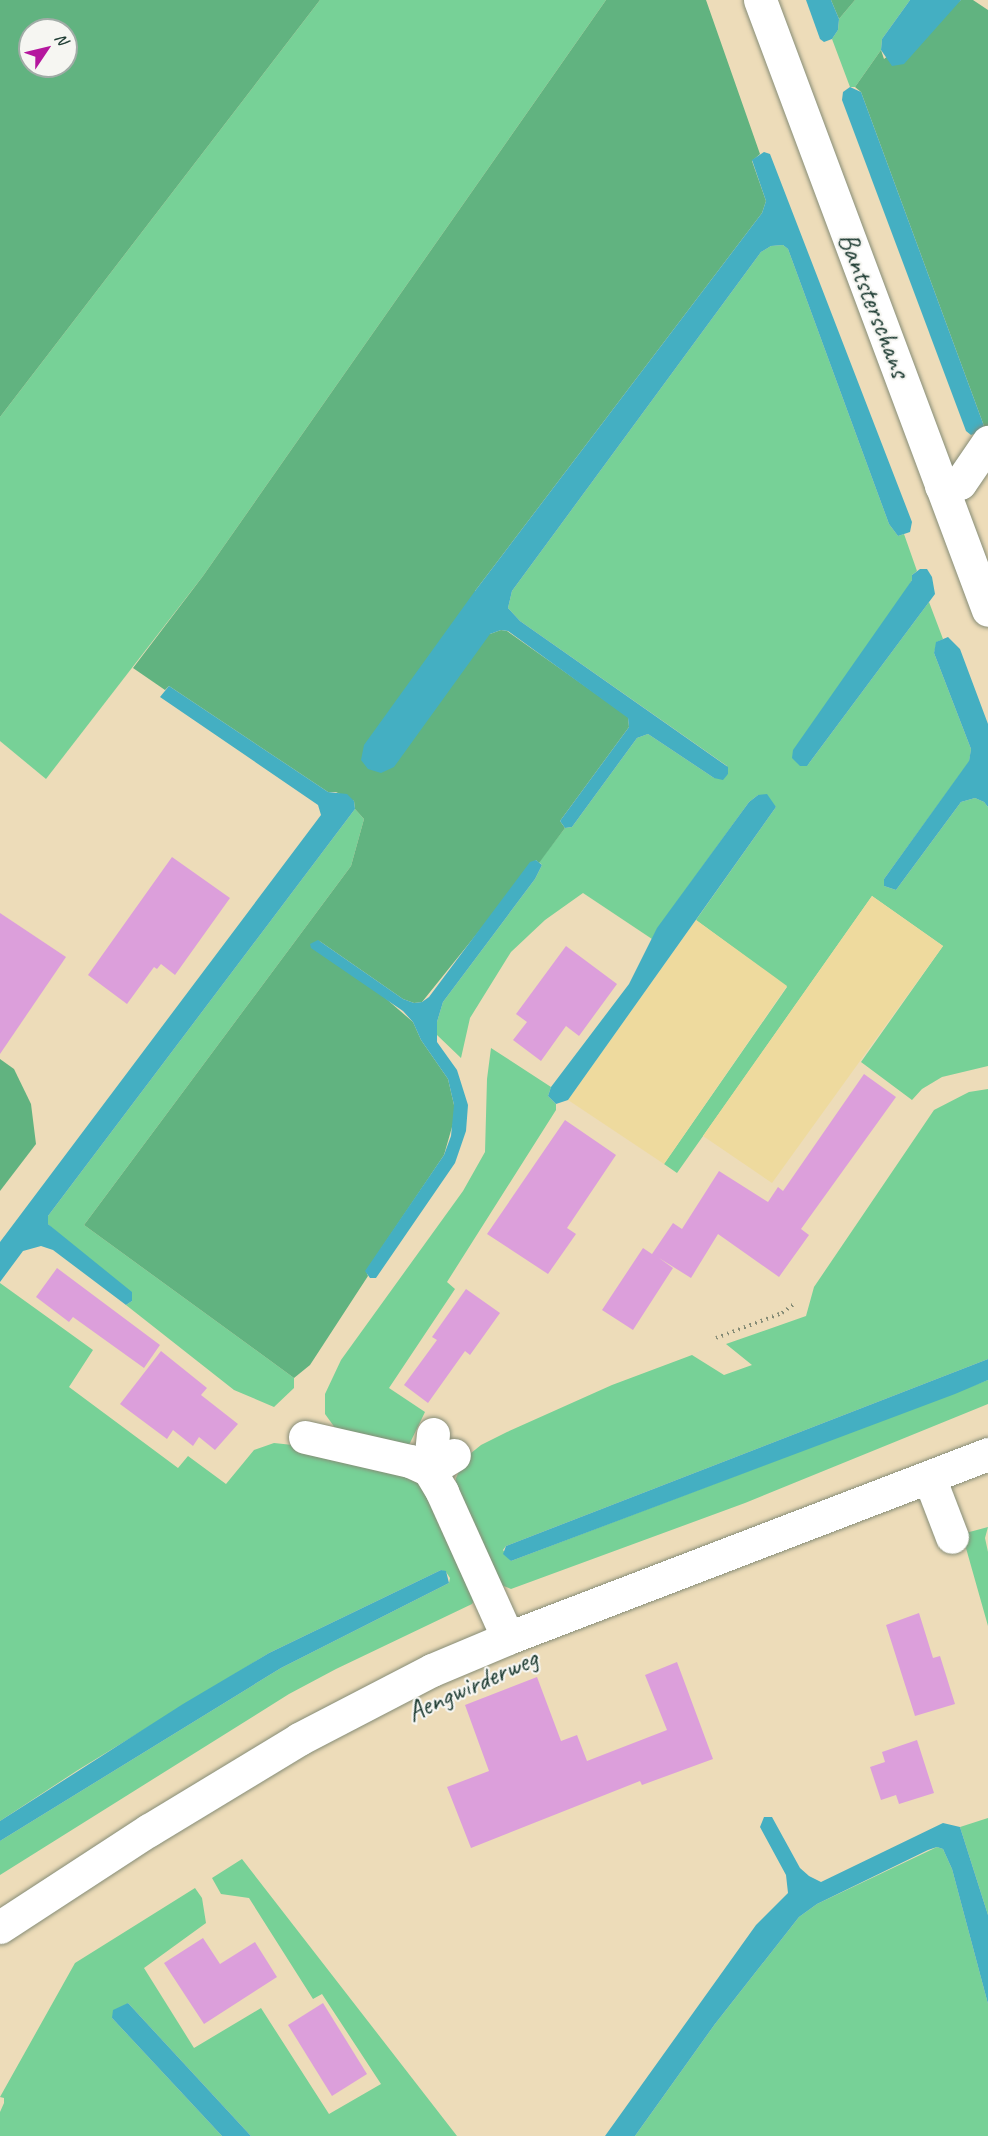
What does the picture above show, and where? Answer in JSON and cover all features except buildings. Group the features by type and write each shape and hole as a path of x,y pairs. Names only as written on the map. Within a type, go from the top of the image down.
{"street":[{"name":"Bantsterschans","path":"760,0 988,610"},
{"path":"941,486 960,483 988,442"},
{"path":"316,1435 410,1461 438,1453 442,1492 508,1638"},
{"name":"Aengwirderweg","path":"0,1928 149,1830 299,1739 432,1670 508,1638 988,1454"},
{"path":"929,1477 952,1538"}],"path":[{"path":"716,1338 782,1313 794,1304"}],"green space":[{"path":"0,0 320,0 0,417"},
{"path":"320,0 606,0 203,576 46,779 0,741 0,417"},
{"path":"606,0 706,0 760,154 752,161 766,201 762,213 475,591 490,634 501,630 507,631 628,717 629,727 560,821 565,828 539,863 536,860 422,1002 414,1003 403,999 318,940 413,1022 421,1040 448,1079 454,1105 454,1120 444,1155 366,1271 368,1276 310,1365 294,1378 84,1225 351,866 364,819 355,809 354,801 336,792 328,792 169,686 165,690 133,668 203,576"},
{"path":"831,0 855,0 839,19"},
{"path":"855,0 910,0 882,39 881,50 855,87 850,87 832,39 838,30 839,19"},
{"path":"961,0 973,0 988,10 988,435 983,442 984,426 861,92 855,87 881,50 884,59"},
{"path":"783,245 788,249 889,524 898,536 904,534 917,571 912,575 912,580 807,766 929,602 943,639 937,642 934,653 971,749 969,762 884,879 884,886 896,890 961,802 975,798 984,802 988,807 988,1066 942,1077 922,1089 912,1100 861,1062 943,946 872,896 677,1173 664,1164 787,987 696,920 776,807 758,795 749,802 652,939 583,893 545,920 511,952 470,1018 461,1058 437,1035 437,1022 443,1002 535,879 542,865 539,862 565,828 572,827 637,738 648,734 714,778 728,774 727,766 520,621 508,608 512,591 761,252 771,246"},
{"path":"355,809 364,819 351,866 84,1225 294,1378 294,1388 274,1407 234,1390 126,1305 132,1301 48,1224 48,1216"},
{"path":"491,1048 551,1087 548,1096 556,1104 556,1110 447,1282 455,1289 389,1388 425,1412 409,1445 338,1432 325,1414 325,1394 341,1360 463,1191 485,1152 487,1079"},
{"path":"0,1059 14,1069 31,1104 36,1144 0,1191"},
{"path":"988,1089 988,1359 506,1546 503,1550 511,1561 988,1380 988,1404 745,1503 511,1589 496,1583 454,1497 456,1478 465,1458 481,1445 507,1432 612,1385 692,1355 724,1375 752,1365 726,1344 806,1316 814,1287 934,1110 969,1092"},
{"path":"0,1283 93,1350 69,1387 178,1468 188,1456 226,1484 254,1450 274,1443 302,1446 423,1482 476,1597 472,1604 289,1694 0,1875 0,1841 281,1668 449,1583 450,1578 446,1572 441,1570 269,1653 78,1770 0,1821"},
{"path":"988,1527 985,1538 988,1552 988,1626 962,1534"},
{"path":"988,1818 988,1915 960,1827"},
{"path":"937,1847 943,1849 952,1869 988,2004 988,2136 635,2136 715,2024 799,1917 817,1904"},
{"path":"242,1859 457,2136 251,2136 128,2003 112,2018 222,2136 0,2136 0,2112 4,2098 0,2097 75,1963 195,1888 202,1898 206,1923 144,1968 194,2048 261,2008 329,2114 381,2084 322,1994 313,1999 249,1898 221,1894 212,1878"}],"sand":[{"path":"872,896 943,946 772,1183 703,1136"},
{"path":"696,920 787,986 664,1164 568,1100"}],"water":[{"path":"806,0 831,0 839,19 838,30 832,39 824,42 820,39"},
{"path":"910,0 961,0 904,64 892,66 881,50 882,39"},
{"path":"850,87 861,92 984,426 979,432 971,435 966,431 842,100 843,92"},
{"path":"764,152 770,154 912,522 910,532 898,536 889,524 788,249 783,245 771,246 761,252 512,591 508,608 520,621 728,767 728,774 723,780 714,778 648,734 637,738 572,827 565,828 560,821 629,727 628,718 508,631 501,630 490,634 394,767 381,773 368,769 361,760 364,745 475,591 762,213 766,201 752,160"},
{"path":"920,569 927,569 932,577 935,594 807,766 800,766 792,758 793,750 912,580 912,575"},
{"path":"948,637 960,649 988,724 988,807 984,802 975,798 961,802 896,890 884,886 884,879 969,761 971,749 934,653 936,642"},
{"path":"169,686 328,792 347,794 354,801 355,809 48,1216 48,1224 132,1292 132,1301 126,1305 53,1250 41,1246 23,1251 0,1282 0,1242 321,815 318,805 160,697"},
{"path":"767,794 776,807 568,1100 556,1104 548,1096 551,1087 629,984 657,928 749,802 758,795"},
{"path":"536,860 542,865 535,879 443,1002 437,1022 437,1042 457,1070 468,1105 466,1131 455,1163 376,1278 370,1278 365,1271 444,1155 451,1136 454,1105 448,1079 421,1040 413,1022 403,1011 311,948 310,944 318,940 403,999 414,1003 422,1002 429,997 530,862"},
{"path":"988,1359 988,1380 955,1394 511,1561 503,1554 506,1546"},
{"path":"441,1570 446,1571 449,1583 281,1668 0,1841 0,1821 183,1704 269,1653"},
{"path":"764,1817 772,1817 800,1868 821,1882 943,1823 960,1827 988,1915 988,2004 952,1869 943,1849 937,1847 928,1850 817,1904 799,1917 715,2024 635,2136 605,2136 756,1925 788,1893 786,1875 760,1827"},
{"path":"128,2003 251,2136 222,2136 112,2018 113,2010"}]}
